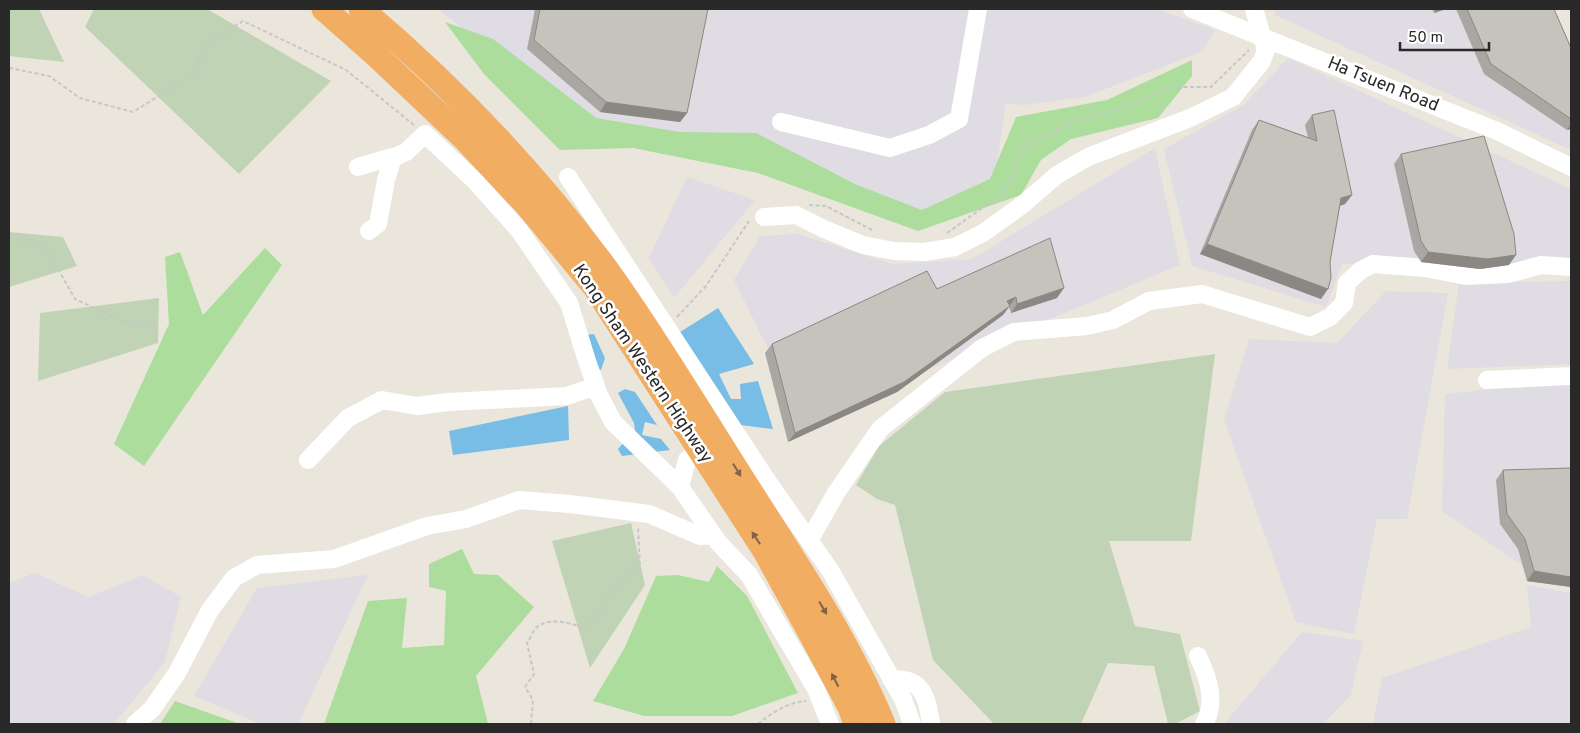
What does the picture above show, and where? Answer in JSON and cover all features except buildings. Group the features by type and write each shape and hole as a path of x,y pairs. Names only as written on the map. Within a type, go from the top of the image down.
{"highway":[{"path":"304,9 376,55"},
{"name":"Kong Sham Western Highway","path":"324,9 465,139 527,205 595,287 765,552 850,707 856,724"},
{"name":"Kong Sham Western Highway","path":"361,9 393,36 487,128 517,160 577,231 608,272 650,334 816,595 847,647 883,724"},
{"path":"366,9 393,36"}],"street":[{"path":"340,9 434,89 538,199 603,276 712,441"},
{"path":"781,122 890,148 930,135 960,119 978,9"},
{"name":"Ha Tsuen Road","path":"1192,9 1497,131 1571,167"},
{"path":"757,219 796,215 824,230 863,245 894,251 924,252 955,247 982,233 1022,205 1057,175 1088,157 1190,118 1233,97 1262,61 1266,50 1254,9"},
{"path":"358,168 406,152 425,134 476,182 519,230 569,303 596,386 613,422 680,487 713,535 748,575 816,689 830,724"},
{"path":"369,231 378,224 392,157"},
{"path":"568,177 768,482 830,570 903,700 912,724"},
{"path":"810,540 836,493 880,429 982,348 1014,332 1087,326 1113,320 1149,302 1202,294 1310,327 1330,317 1344,303 1347,283 1361,270 1373,264 1425,268 1466,276 1508,274 1542,265 1571,267"},
{"path":"1487,380 1571,376"},
{"path":"308,460 348,418 382,400 417,406 448,402 567,396 596,386"},
{"path":"680,487 687,460 712,441 737,434"},
{"path":"135,724 152,709 172,680 210,610 234,578 257,565 334,559 426,526 466,519 519,500 649,514 700,536 713,535"},
{"path":"1198,656 1211,696 1210,710 1204,724"},
{"path":"891,679 908,681 917,686 926,698 930,717 943,724"}],"path":[{"path":"9,68 49,76 80,98 132,112 196,73 202,46 243,21 346,70 425,134"},
{"path":"940,237 1003,196 1022,149 1069,124 1122,108 1170,87 1211,87 1256,44 1261,36"},
{"path":"808,204 826,206 876,232"},
{"path":"667,328 706,286 757,219"},
{"path":"9,238 43,242 74,299 122,321 154,323"},
{"path":"531,724 533,700 525,687 534,674 527,643 536,628 551,622 570,622 584,628 598,614 613,589 628,574 640,567 637,512"},
{"path":"758,724 765,718 795,702 821,701"}],"shaded area":[{"path":"438,9 1158,9 1215,30 1203,51 1085,97 1024,105 1006,103 993,190 911,219 774,172 584,124"},
{"path":"1275,9 1550,9 1571,53 1571,150 1275,15"},
{"path":"1288,58 1571,189 1571,266 1342,264 1326,307 1192,266 1164,149 1245,104"},
{"path":"1155,148 1180,265 804,421 734,280 760,236 798,234 892,264 972,259"},
{"path":"687,177 755,200 674,298 649,258"},
{"path":"1571,281 1571,364 1447,369 1459,283"},
{"path":"1386,291 1448,293 1407,519 1377,519 1354,634 1296,622 1224,420 1249,339 1337,343"},
{"path":"1571,381 1571,568 1523,566 1442,511 1445,394"},
{"path":"35,573 88,597 143,575 181,597 165,662 114,724 9,724 9,583"},
{"path":"368,575 298,724 261,724 194,696 257,588"},
{"path":"1527,585 1571,593 1571,724 1373,724 1382,678 1531,627"},
{"path":"1302,632 1363,641 1351,695 1323,724 1224,724"}],"green space":[{"path":"9,9 39,9 64,62 9,56"},
{"path":"94,9 207,9 331,81 239,174 85,27"},
{"path":"445,22 493,39 596,118 680,132 756,133 857,185 922,210 990,179 1016,117 1107,100 1192,60 1192,76 1158,118 1071,139 1041,160 1021,195 918,231 758,173 633,148 560,150 484,74"},
{"path":"9,232 63,237 77,266 9,287"},
{"path":"265,248 282,265 144,466 114,444 169,324 165,257 180,252 203,315"},
{"path":"159,298 158,343 38,381 40,313"},
{"path":"1215,354 1191,541 1109,541 1135,626 1180,634 1200,711 1175,724 1168,724 1154,666 1108,663 1081,724 994,724 933,660 895,505 877,499 856,485 879,446 945,392"},
{"path":"631,523 645,585 590,668 552,541"},
{"path":"462,549 474,574 498,575 534,607 476,676 488,724 324,724 368,601 407,598 402,648 444,645 446,591 429,587 429,564"},
{"path":"717,566 747,596 798,693 732,716 644,716 593,701 624,649 656,576 678,575 709,582"},
{"path":"175,701 240,724 160,724"}],"water":[{"path":"718,308 754,364 719,374 731,399 741,399 740,384 758,381 773,429 741,425 677,334"},
{"path":"594,334 605,358 601,370 584,365 585,335"},
{"path":"625,389 635,392 657,425 645,422 642,435 661,439 670,450 622,456 618,449 635,430 634,423 618,393"},
{"path":"568,406 569,440 453,455 449,431"}]}
